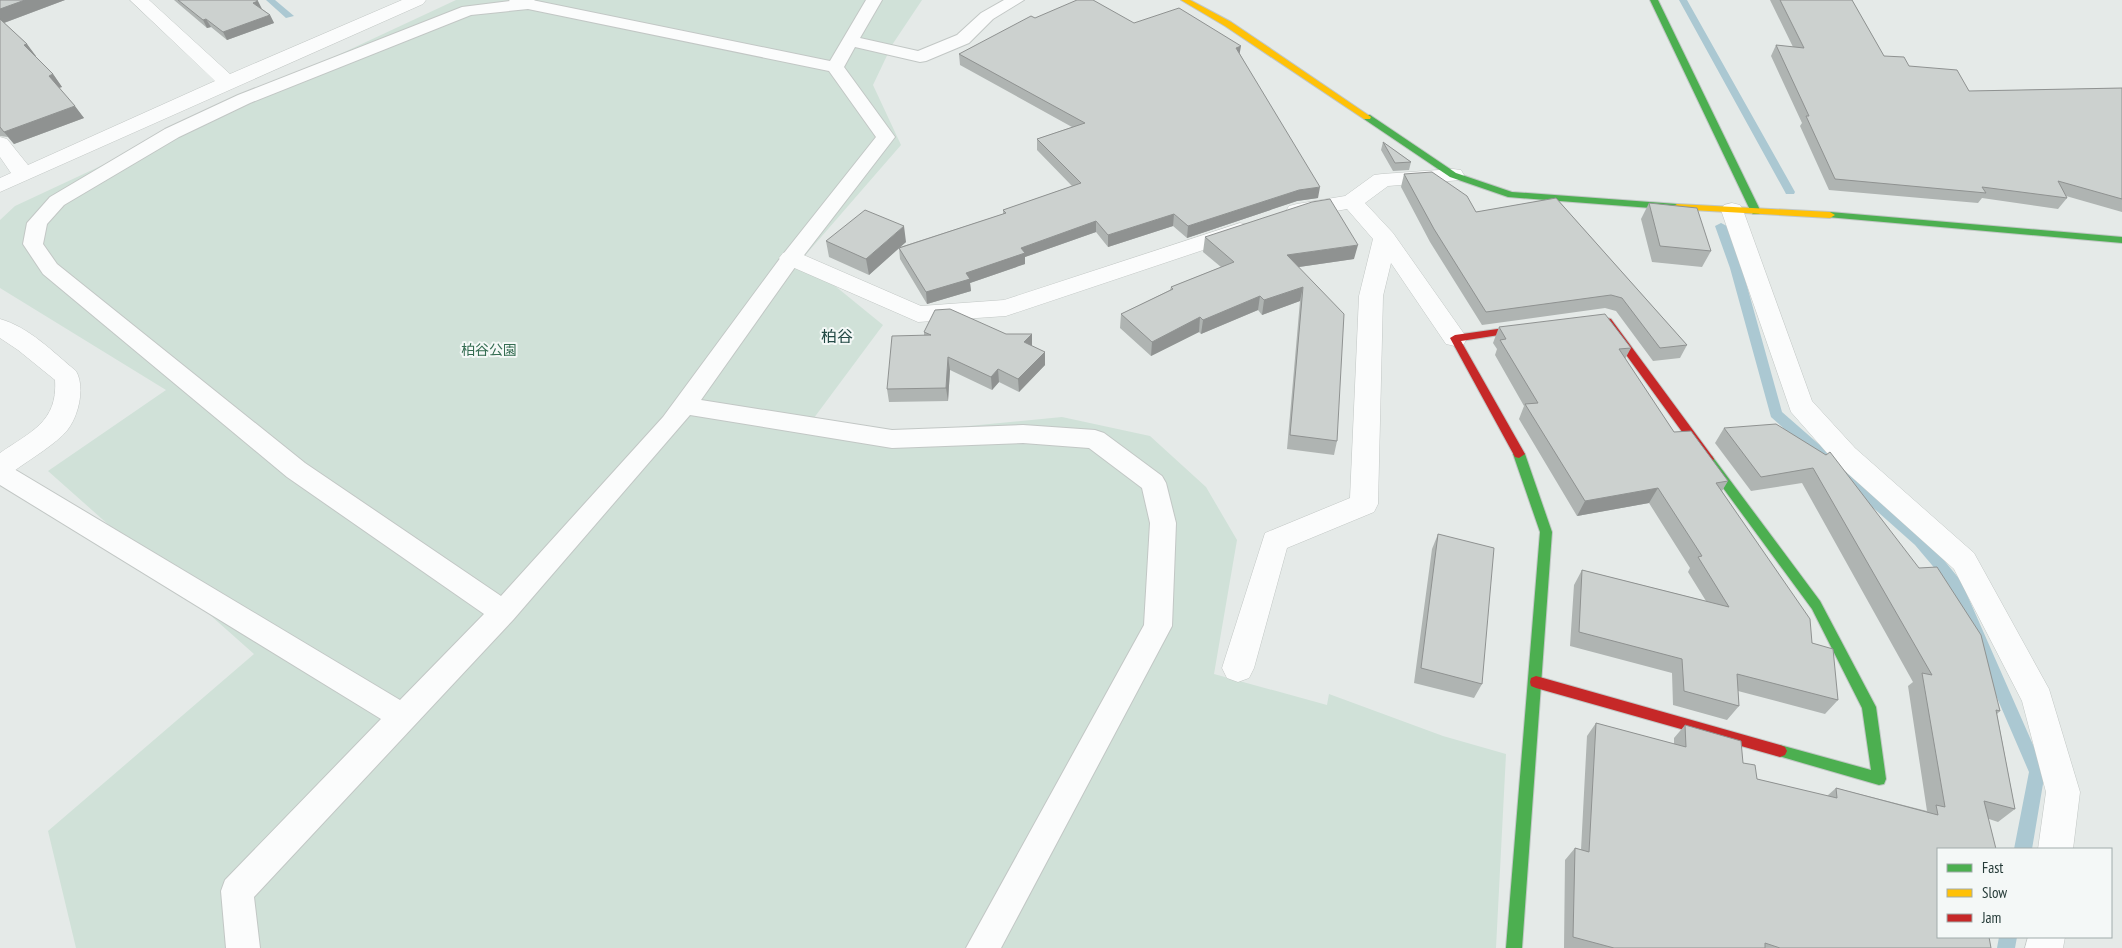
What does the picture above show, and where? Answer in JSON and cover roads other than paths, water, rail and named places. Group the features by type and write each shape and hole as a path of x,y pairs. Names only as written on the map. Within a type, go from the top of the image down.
{"street":[{"path":"139,0 228,82"},
{"path":"0,186 228,82 417,0"},
{"path":"1185,0 1228,24 1453,175 1511,194 1744,211 1855,216 2122,240"},
{"path":"1654,0 1744,211 1800,406 1845,455 1964,561 2038,699 2063,792 2056,848"},
{"path":"0,143 24,175"},
{"path":"791,258 918,314 1006,308 1306,208 1352,202 1382,180 1453,175"},
{"path":"1352,202 1385,238 1455,338 1519,453 1546,532 1536,682 1514,948"},
{"path":"1238,668 1274,541 1364,504 1371,296 1385,238"},
{"path":"1536,682 1879,779 1869,707 1816,605 1605,318 1595,319"},
{"path":"1455,338 1549,326"},
{"path":"0,327 26,344 67,377 70,398 55,427 0,467"}],"lane":[{"path":"835,67 874,0"},
{"path":"851,41 920,57 963,39 987,16 1016,0"},
{"path":"243,948 237,892 503,612 672,423 791,258 886,137 835,67 523,2 468,10 244,100 172,133 57,201 37,223 33,244 50,269 296,470 503,612"},
{"path":"684,406 892,439 1023,434 1095,439 1153,483 1163,523 1158,626 983,948"},
{"path":"0,473 403,717"}],"waterway":[{"path":"270,0 289,16"},
{"path":"1683,0 1790,192"},
{"path":"1721,226 1736,268 1776,414 1920,541 1954,581 2037,772 2023,848"},
{"path":"2006,948 2008,938"}],"district":[{"name":"柏谷","path":"837,336"}],"park label":[{"name":"柏谷公園","path":"489,350"}]}
